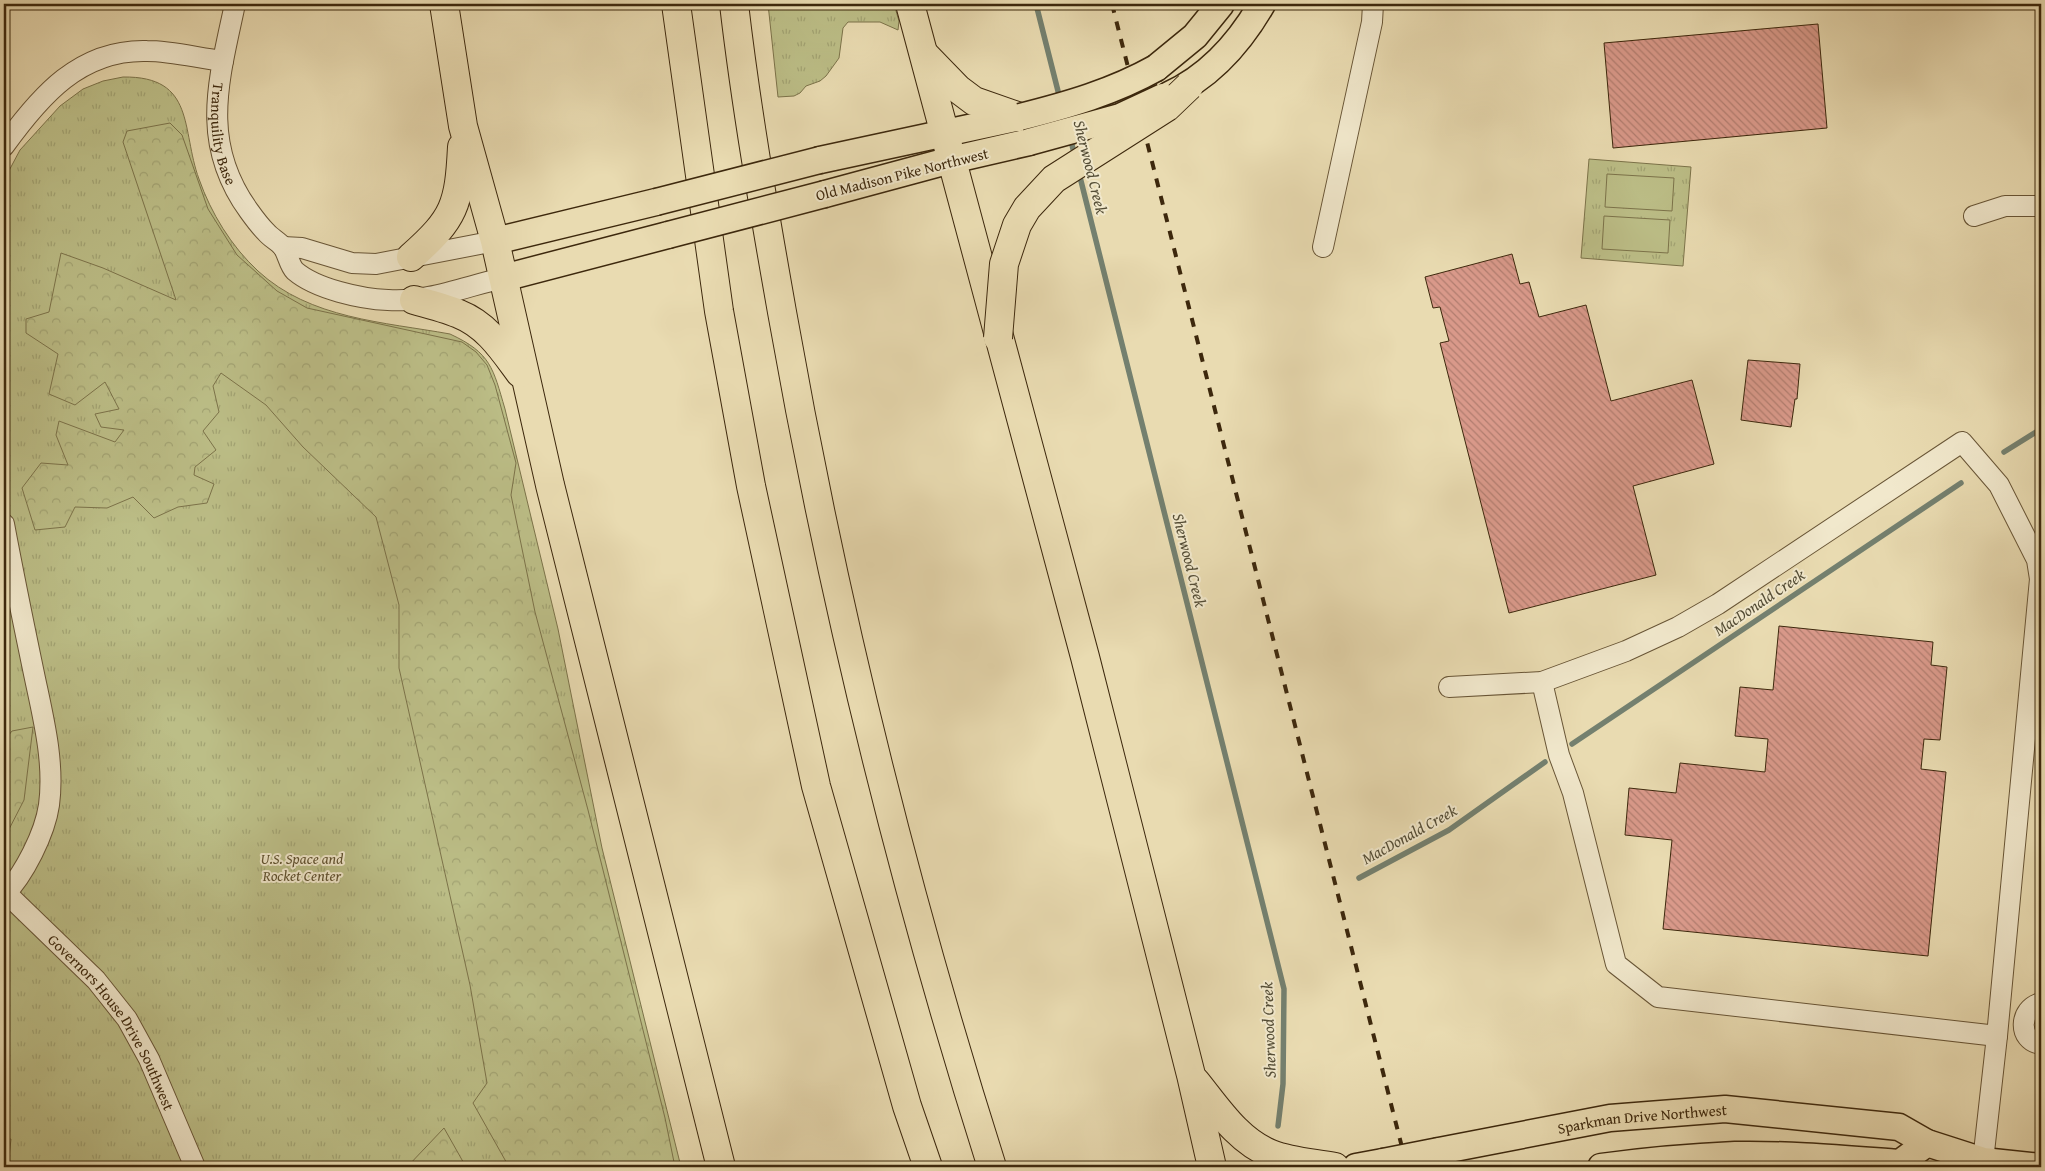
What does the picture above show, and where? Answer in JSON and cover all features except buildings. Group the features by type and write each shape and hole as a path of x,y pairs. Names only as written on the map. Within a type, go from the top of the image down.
{"highway":[{"path":"444,4 463,126 495,241 552,494 720,1167"},
{"path":"676,4 719,311 753,496 816,786 907,1106 928,1167"},
{"path":"734,4 754,146 795,388 844,623 899,849 957,1057 992,1167"},
{"path":"910,4 1085,657 1192,1076 1212,1167"},
{"path":"924,54 958,89 974,101 1020,117"},
{"path":"998,338 1004,264 1017,225 1027,208 1054,179 1167,107 1189,86"},
{"path":"411,257 427,243 447,220 454,206 460,181 463,126"},
{"path":"414,300 460,314 480,326 499,344 528,384"},
{"path":"1192,1076 1228,1122 1260,1148 1287,1159 1335,1167"},
{"path":"702,1167 704,1102"}],"main road":[{"name":"Old Madison Pike Northwest","path":"495,241 820,160 1020,117 1091,98 1136,80 1156,68 1195,36 1222,4"},
{"name":"Old Madison Pike Northwest","path":"503,278 1120,117 1189,86 1210,69 1240,37 1262,4"},
{"name":"Sparkman Drive Northwest","path":"1356,1167 1610,1118 1725,1109 1899,1127 1927,1143 1983,1161 2041,1167"},
{"path":"1601,1167 1672,1158 1735,1155 1776,1155 1900,1163 1927,1143"}],"street":[{"name":"Tranquility Base","path":"235,4 223,61 216,125 225,167 248,210 266,233 283,248 294,270 323,286 354,296 389,300 414,300 503,278"},
{"path":"1324,247 1372,22 1373,4"},
{"path":"4,146 30,110 66,76 89,63 113,54 147,50 223,61"},
{"path":"1974,216 2005,206 2041,206"},
{"path":"283,248 302,248 352,263 376,264 495,241"},
{"path":"1449,687 1542,682 1626,651 1710,609 1962,442 1999,485 2036,560 2040,580 1997,1036 1983,1161"},
{"path":"4,524 46,728 50,776 49,804 41,835 29,860 5,894"},
{"path":"1542,682 1559,755 1573,793 1616,964 1630,975 1658,996 1997,1036"},
{"name":"Governors House Drive Southwest","path":"5,894 96,980 127,1019 149,1059 195,1167"},
{"path":"2041,1003 2030,1007 2024,1025 2026,1035 2035,1043 2041,1044"}],"green space":[{"path":"768,4 894,4 899,21 898,30 880,22 848,22 843,28 839,58 826,76 820,81 806,86 800,93 794,96 778,97"},
{"name":"U.S. Space and Rocket Center","path":"123,77 146,79 163,86 174,96 182,109 199,179 209,204 239,251 258,271 278,287 324,309 349,316 450,334 464,341 482,355 493,372 505,409 558,629 602,848 681,1167 4,1167 4,180 20,150 60,106 83,89 103,81"},
{"path":"170,123 182,135 208,209 237,255 277,291 307,308 462,342 476,352 487,365 495,385 516,463 511,495 535,612 588,810 665,1118 675,1167 509,1167 473,1103 487,1083 470,985 399,668 399,605 376,517 303,447 266,405 221,373 213,386 219,412 203,431 216,450 195,467 194,475 214,484 207,503 178,507 154,518 133,497 107,508 75,507 65,527 35,530 22,488 41,463 68,465 56,435 59,421 115,442 124,430 101,427 95,414 119,409 105,382 75,405 49,394 58,354 26,333 26,319 49,312 61,253 103,268 176,300 123,142 127,131"},
{"path":"1589,159 1691,167 1683,266 1581,258"},
{"path":"1607,174 1674,178 1672,211 1605,207"},
{"path":"1604,216 1670,220 1668,253 1602,249"},
{"path":"33,727 24,800 4,839 4,741 12,731"},
{"path":"444,1128 466,1167 407,1167"},
{"path":"4,1139 11,1139 8,1167 4,1167"}],"waterway":[{"name":"Sherwood Creek","path":"1036,4 1060,99"},
{"name":"Sherwood Creek","path":"1070,137 1075,157"},
{"name":"Sherwood Creek","path":"1079,173 1284,989 1283,1084 1278,1126"},
{"path":"2004,452 2041,429"},
{"name":"MacDonald Creek","path":"1572,744 1961,483"},
{"name":"MacDonald Creek","path":"1359,878 1449,830 1545,762"}],"railway":[{"path":"1112,4 1407,1167"}]}
